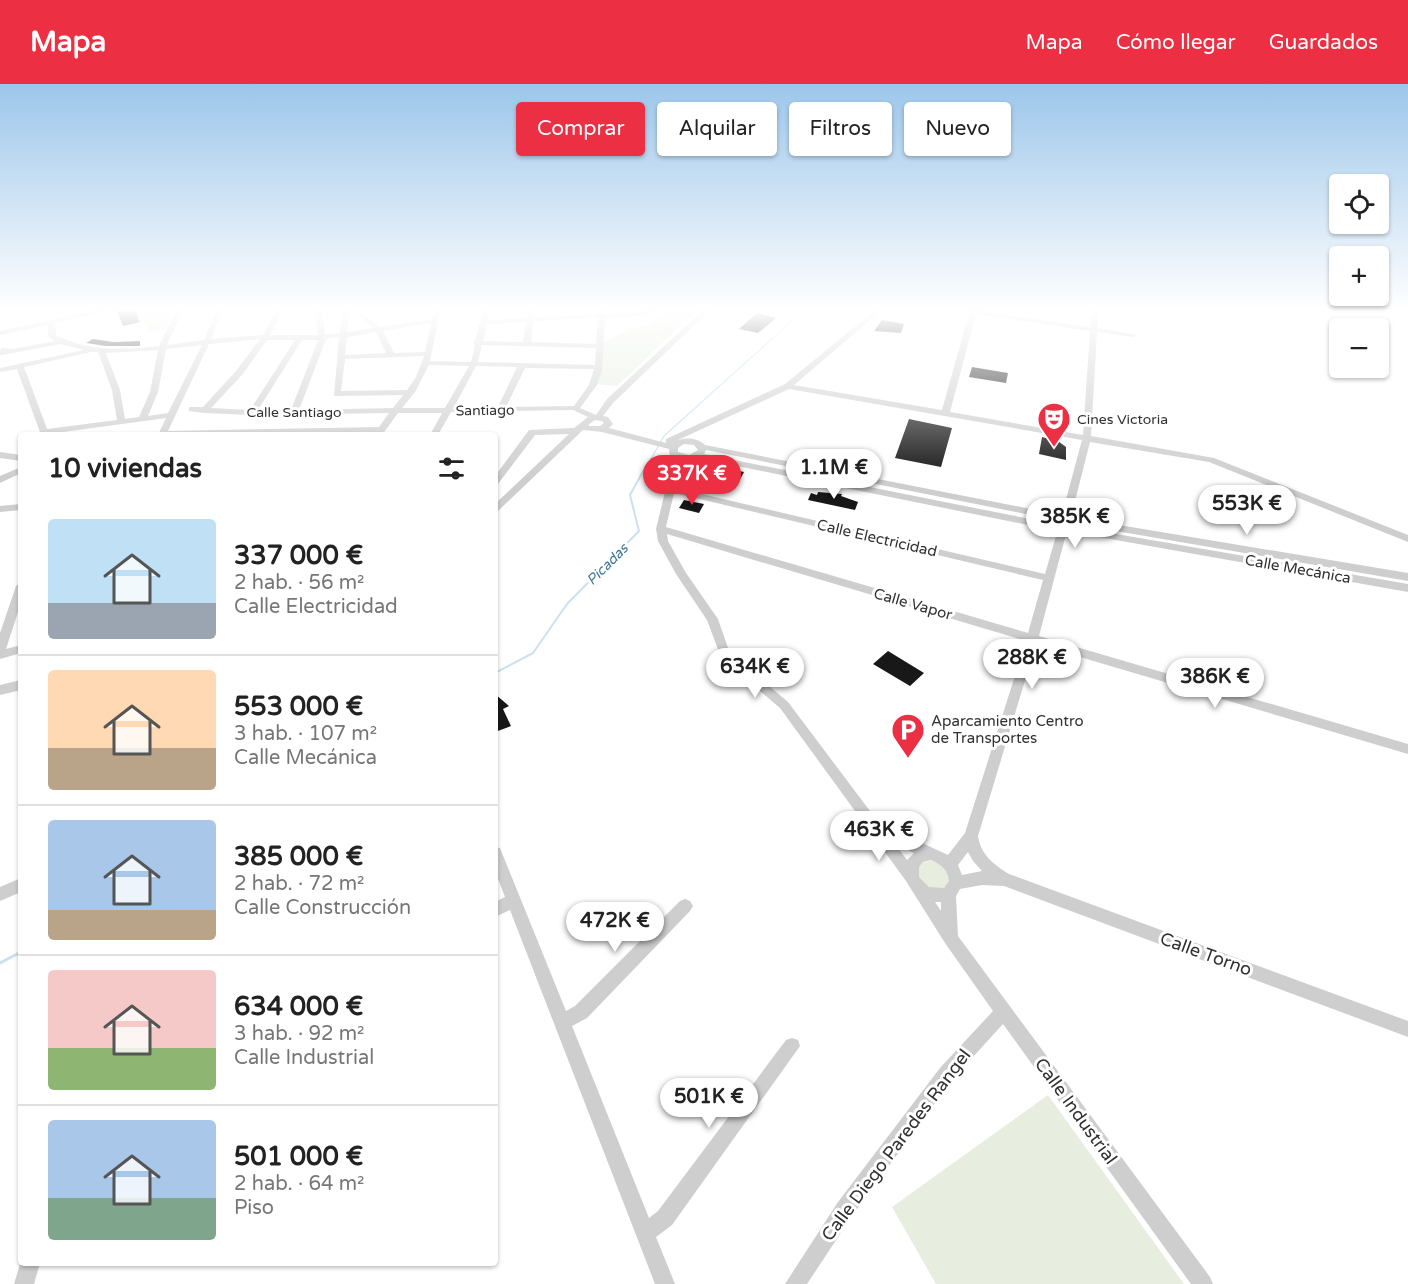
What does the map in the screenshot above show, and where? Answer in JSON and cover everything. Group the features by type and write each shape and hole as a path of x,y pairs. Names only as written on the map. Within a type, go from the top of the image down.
{"street":[{"path":"0,370 15,367"},
{"path":"20,367 44,432"},
{"path":"106,367 116,390 121,422"},
{"path":"142,419 154,392 159,367"},
{"path":"163,432 194,367"},
{"path":"206,409 243,367"},
{"path":"252,413 281,367"},
{"path":"294,413 310,367"},
{"path":"340,367 336,394 411,392"},
{"path":"381,432 411,392 423,367"},
{"path":"436,432 472,367"},
{"path":"501,409 521,367"},
{"path":"598,367 592,385 575,408 582,415 620,433 667,445 693,441 699,451"},
{"path":"498,505 572,435 598,424 610,401 646,367"},
{"path":"667,445 788,386 811,367"},
{"path":"945,413 958,367"},
{"path":"1048,518 1069,505 1087,438 1092,367"},
{"path":"788,386 1189,455 1229,466 1408,539"},
{"name":"Santiago","path":"395,412 575,408 610,401"},
{"name":"Calle Santiago","path":"57,432 192,409 252,413 395,412"},
{"path":"97,432 106,424"},
{"path":"598,424 667,445 680,457 699,451 1048,518 1067,514 1080,524 1408,583"},
{"path":"698,430 699,451"},
{"path":"498,478 532,432 572,435"},
{"path":"661,529 676,467 667,445"},
{"path":"676,467 699,451"},
{"path":"0,453 18,456"},
{"path":"0,480 18,471"},
{"name":"Calle Electricidad","path":"670,489 1048,578"},
{"path":"1069,505 1080,524"},
{"path":"0,509 18,507"},
{"path":"1048,518 1060,534 1072,535 1080,524"},
{"name":"Calle Mecánica","path":"1080,524 1408,577"},
{"name":"Calle Mecánica","path":"1080,524 1408,588"},
{"name":"Calle Vapor","path":"661,529 1408,749"},
{"name":"Calle Industrial","path":"661,529 663,541 681,574 712,619 723,649 732,661 784,705 913,881 950,938 1203,1284"},
{"path":"950,864 971,837 1032,639 1060,534"},
{"path":"18,593 4,623 0,653 18,650"},
{"path":"0,690 18,686"},
{"name":"Calle Industrial","path":"874,828 931,854"},
{"name":"Calle Torno","path":"971,837 972,850 981,863 1004,879 1408,1029"},
{"path":"950,938 952,888 956,876 950,864 931,854 923,855 912,863 913,881 928,894 942,896 952,888"},
{"path":"498,861 665,1284"},
{"name":"Calle Torno","path":"952,888 976,879 1004,879"},
{"path":"0,894 18,886"},
{"path":"498,908 513,901"},
{"path":"562,1022 581,1012 685,906"},
{"name":"Calle Diego Paredes Rangel","path":"795,1284 844,1209 946,1074 1004,1011"},
{"path":"645,1233 665,1218 792,1046"},
{"path":"24,1284 29,1266"}],"green space":[{"path":"601,367 637,367 617,386 596,384"},
{"path":"933,860 945,866 950,882 942,890 928,889 918,879 918,867 921,863"},
{"path":"1048,1095 1184,1284 936,1284 892,1207"}],"building":[{"path":"972,367 1008,373 1006,383 969,377"},
{"path":"909,419 952,428 941,467 895,458"},
{"name":"Cines Victoria","path":"1042,437 1058,441 1066,447 1066,460 1039,454"},
{"path":"716,466 744,472 738,483 702,476 709,468"},
{"path":"818,492 842,494 841,496 858,502 855,510 808,500 811,493 817,495"},
{"path":"684,500 704,504 699,513 679,508"},
{"path":"888,651 924,673 910,686 873,664"},
{"path":"498,697 509,706 503,709 511,726 498,731"}],"waterway":[{"name":"Picadas","path":"646,468 664,436 741,367"},
{"name":"Picadas","path":"498,671 533,653 567,604 639,531 630,495 646,466"},
{"name":"Picadas","path":"0,963 18,954"}],"place":[{"name":"Cines Victoria","path":"1054,448"},
{"name":"Aparcamiento Centro de Transportes","path":"908,759"}]}
